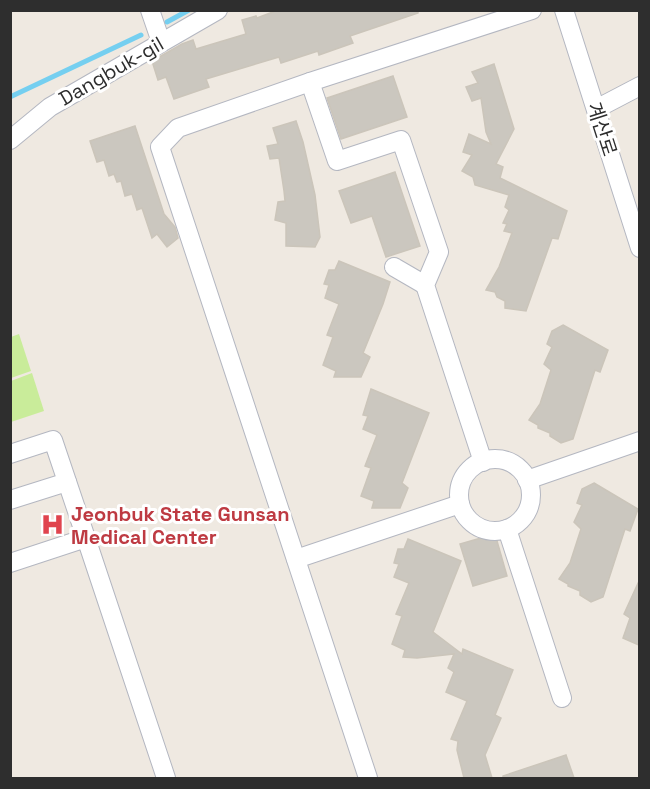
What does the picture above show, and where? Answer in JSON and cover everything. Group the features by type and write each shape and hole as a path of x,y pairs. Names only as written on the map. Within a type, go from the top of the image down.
{"street":[{"path":"150,10 161,42"},
{"name":"Dangbuk-gil","path":"10,140 50,107 218,10"},
{"path":"368,778 160,147 178,128 310,82 532,10"},
{"name":"계산로","path":"564,10 639,248"},
{"path":"310,82 337,161 401,140 438,252 425,285 483,462"},
{"path":"596,109 639,86"},
{"path":"394,267 425,285"},
{"path":"10,454 53,440 166,778"},
{"path":"527,480 639,441"},
{"path":"500,460 511,463 521,470 527,480 531,492 530,504 525,515 517,524 495,532 483,530 465,515 460,504 459,492 462,481 468,471 483,462 500,460"},
{"path":"10,500 67,482"},
{"path":"296,559 460,504"},
{"path":"507,529 562,698"},
{"path":"10,563 86,538"}],"green space":[{"path":"19,334 31,371 11,378 11,337"},
{"path":"32,373 44,411 11,422 11,381"}],"building":[{"path":"278,10 418,10 418,13 350,36 353,43 319,55 318,51 281,63 279,57 206,79 209,87 174,99 166,77 158,80 152,61 193,40 196,49 246,34 242,20 256,16 257,18"},
{"path":"494,64 514,129 496,164 503,167 500,178 567,211 558,239 552,238 526,311 505,308 505,301 497,297 495,292 486,290 499,267 512,233 504,231 507,224 503,223 509,210 505,207 509,195 475,185 473,177 462,171 472,155 463,152 469,134 491,144 486,132 481,98 472,101 466,87 478,83 472,72"},
{"path":"393,76 407,117 341,139 327,98"},
{"path":"296,121 315,195 320,237 315,247 286,246 286,223 275,220 278,202 285,201 284,191 279,158 270,159 267,146 278,144 273,128"},
{"path":"135,126 164,214 175,227 178,238 167,247 157,234 152,238 142,208 137,210 132,194 125,196 121,181 117,182 114,174 109,176 104,160 97,162 90,141"},
{"path":"395,172 420,246 386,257 372,216 351,223 339,191"},
{"path":"339,261 390,282 363,353 370,357 361,377 334,377 336,371 323,365 333,337 327,335 339,304 325,298 329,285 324,284 329,270 335,270"},
{"path":"563,325 608,350 600,372 595,370 573,439 561,443 529,420 540,404 551,370 544,364 552,347 547,344 552,331"},
{"path":"371,389 429,413 402,483 408,488 400,508 372,508 374,501 361,496 371,468 365,466 377,435 363,429 368,416 363,415"},
{"path":"594,483 638,509 630,531 625,529 603,597 591,602 580,595 580,591 559,579 570,563 581,529 574,522 582,505 577,503 582,489"},
{"path":"495,534 507,576 473,586 460,544"},
{"path":"408,539 461,561 433,632 462,654 463,649 513,670 495,715 501,718 485,755 492,778 464,778 457,750 458,741 451,739 467,701 446,692 454,672 448,668 454,654 417,658 403,657 405,650 392,644 402,616 396,614 409,583 394,577 399,564 394,563 398,549 404,549"},
{"path":"639,581 639,645 623,638 630,618 624,614"},
{"path":"566,755 574,778 503,778 503,776"}],"waterway":[{"path":"167,22 189,10"},
{"path":"10,97 141,35"}],"place":[{"name":"Jeonbuk State Gunsan Medical Center","path":"53,525"}]}
